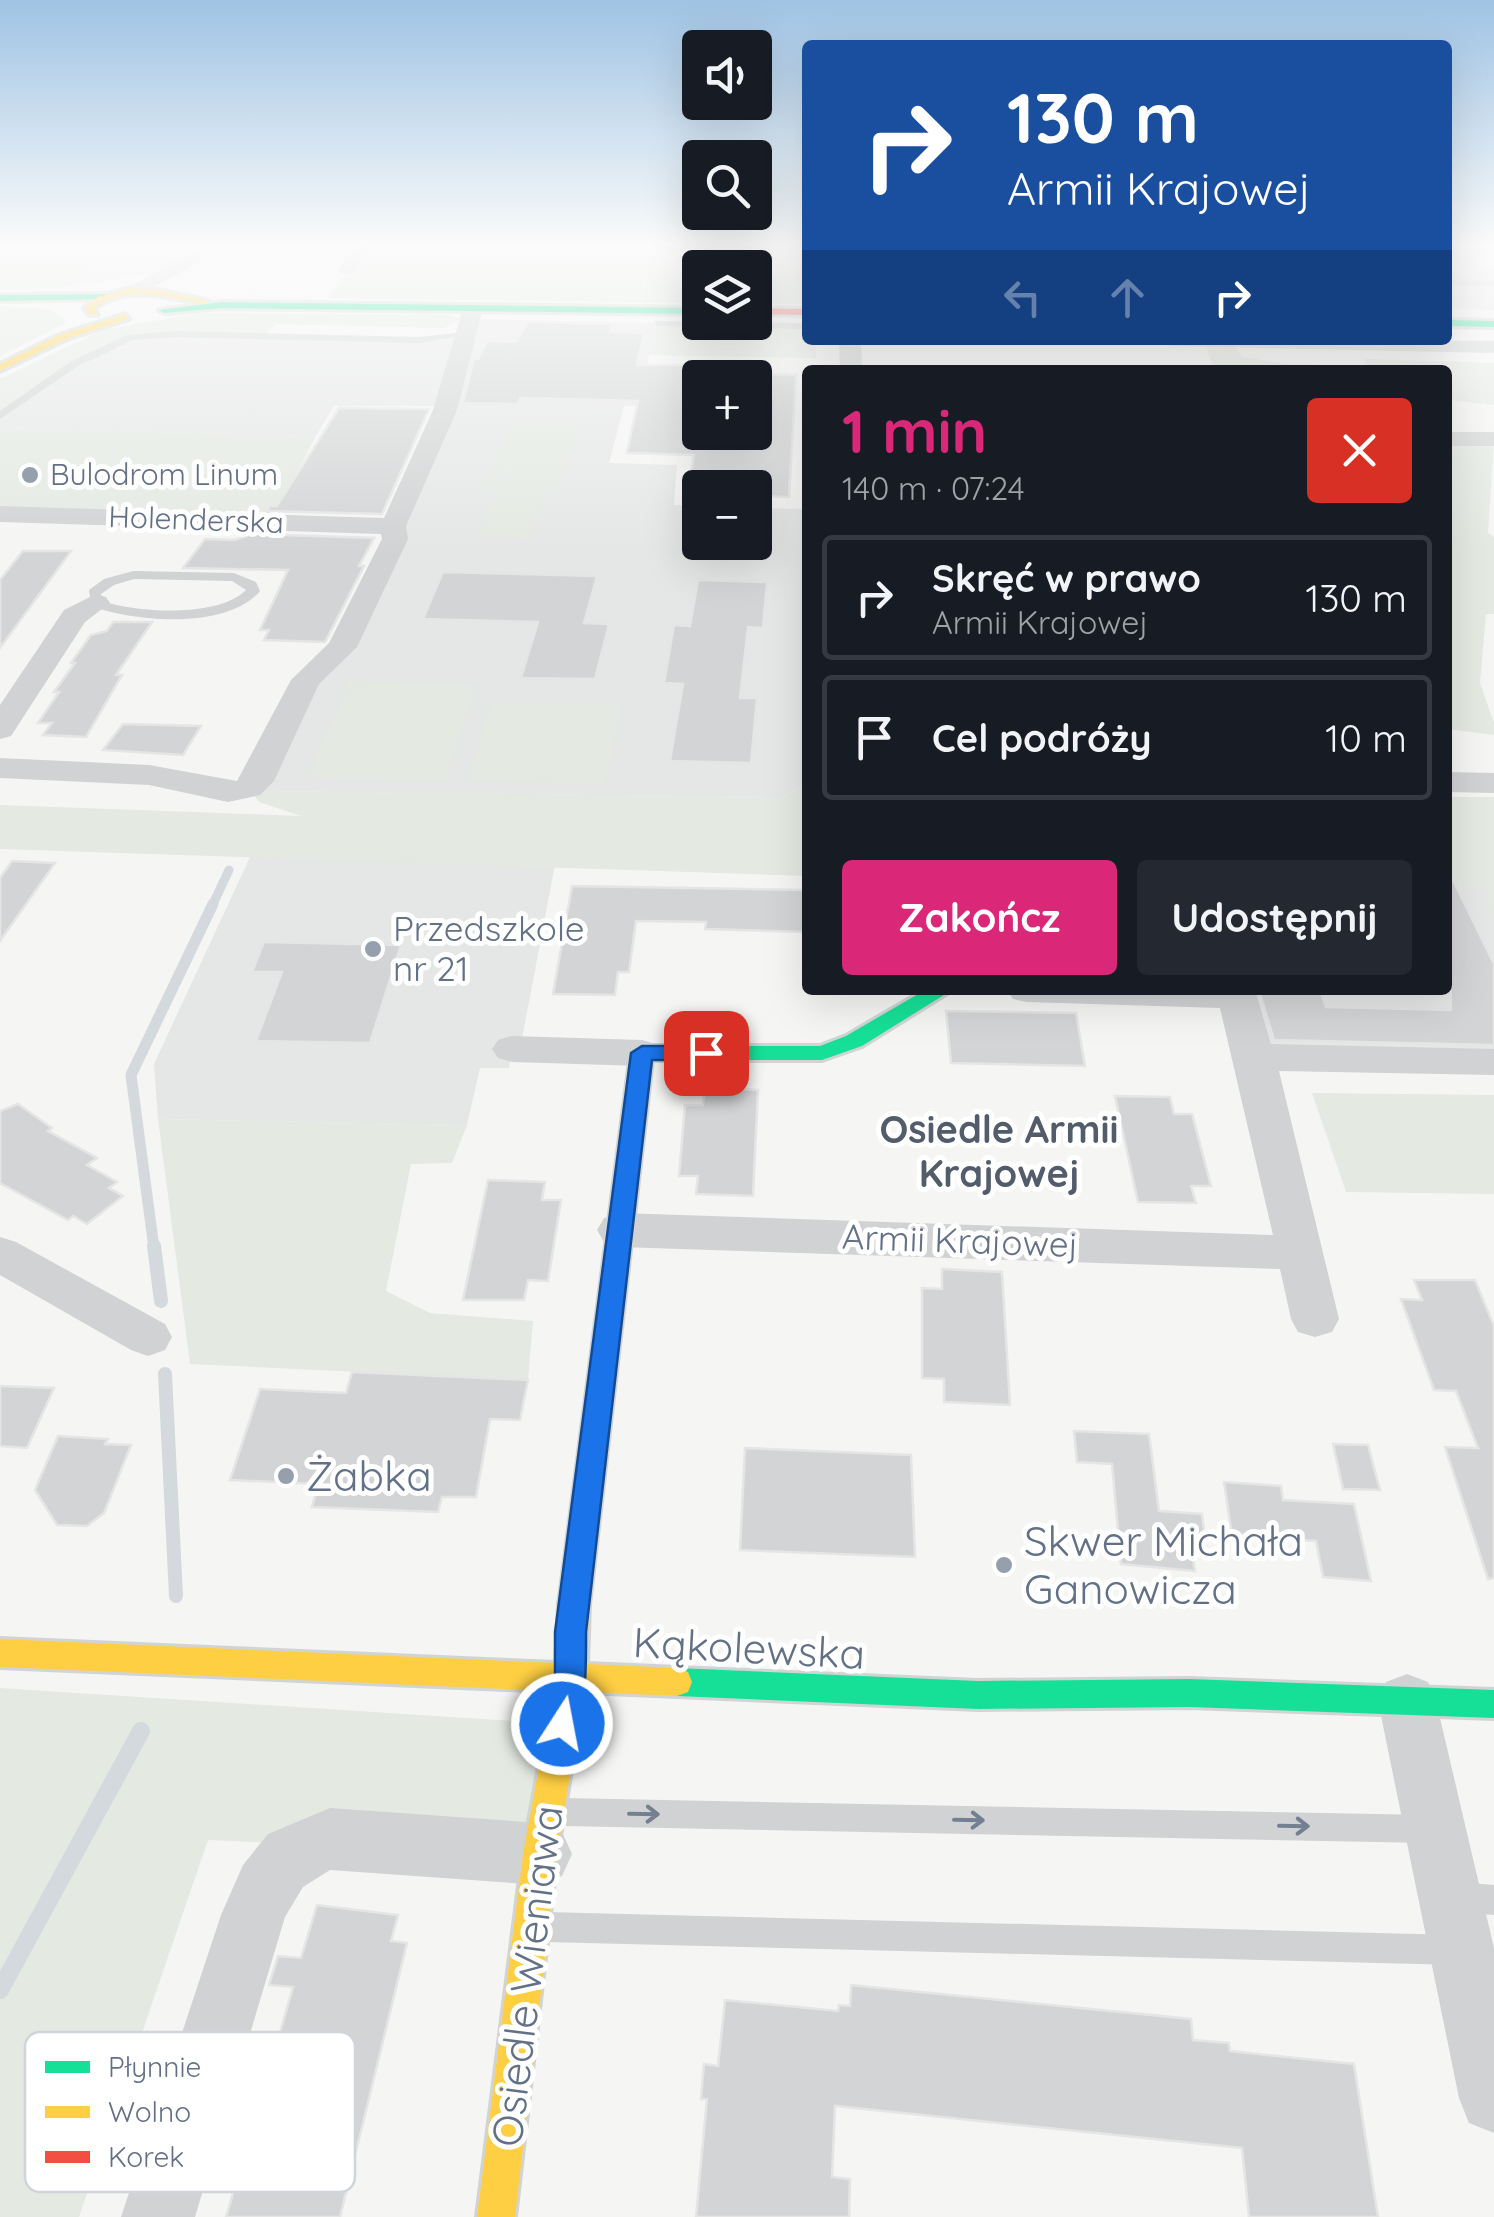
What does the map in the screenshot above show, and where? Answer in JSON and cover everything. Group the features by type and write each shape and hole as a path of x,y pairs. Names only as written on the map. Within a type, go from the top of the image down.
{"street":[{"path":"0,368 42,347"},
{"path":"0,768 150,776 230,792 248,790 257,782 306,680 342,647 395,539 393,526 445,410 461,347"},
{"path":"1202,356 1479,347"},
{"path":"1202,356 1494,363"},
{"path":"1452,439 1494,439"},
{"name":"Holenderska","path":"0,514 393,526"},
{"name":"Holenderska","path":"0,729 74,616 96,604"},
{"path":"1452,782 1494,782"},
{"path":"512,1049 822,1054 859,1040 925,995"},
{"path":"1237,995 1255,1057 1315,1319"},
{"path":"571,1676 571,1632 642,1053"},
{"path":"1255,1057 1494,1062"},
{"name":"Armii Krajowej","path":"620,1230 1300,1253"},
{"path":"0,1254 148,1337"},
{"name":"Kąkolewska","path":"0,1653 978,1695 1190,1694 1494,1704"},
{"name":"Osiedle Wieniawa","path":"496,2217 543,1833 571,1676"},
{"path":"1407,1701 1436,1829 1470,1915 1494,2098"},
{"path":"216,2032 253,1915 273,1872 290,1853 309,1843 330,1839 543,1833"},
{"path":"158,2217 166,2192"}],"lane":[{"path":"0,416 74,364 109,347"},
{"name":"Holenderska","path":"133,575 234,578 251,585 254,591 233,608 205,613 114,610 96,604 94,592 100,587 133,575"},
{"path":"543,1833 1436,1829"},
{"path":"534,1926 1470,1915"}],"shaded area":[{"path":"0,347 17,347 0,356"},
{"path":"66,347 109,347 74,364 0,416 0,379"},
{"path":"109,347 651,347 637,405 624,406 609,463 677,465 674,505 682,505 682,560 772,560 772,508 802,509 802,786 781,797 248,791 342,647 445,406 334,406 316,436 0,428 0,416 37,388"},
{"path":"651,347 816,347 816,358 649,355"},
{"path":"1206,347 1235,347 1243,357 1287,364 1328,365 1213,365"},
{"path":"1364,359 1494,363 1494,405 1452,400 1452,365 1367,365"},
{"path":"512,419 580,421 563,475 490,473"},
{"path":"0,428 316,436 271,522 0,516"},
{"path":"1452,439 1494,439 1488,533 1494,537 1494,614 1486,614 1480,683 1494,723 1494,735 1452,730"},
{"path":"488,476 561,477 556,494 481,493"},
{"path":"495,496 543,497 528,538 478,537"},
{"path":"350,681 477,684 445,781 307,778"},
{"path":"492,702 621,705 605,784 468,781"},
{"path":"802,786 802,876 0,849 0,805 301,816 259,802 254,795 263,791 781,797"},
{"path":"1452,797 1494,797 1494,915 1488,909 1487,887 1452,887"},
{"name":"Przedszkole nr 21","path":"250,857 556,859 522,1039 514,1039 509,1068 480,1068 467,1125 158,1119 154,1064"},
{"path":"1452,887 1487,887 1494,904 1494,1062 1255,1057 1236,996 1201,995 1452,995"},
{"path":"1312,1093 1494,1095 1494,1194 1346,1192"},
{"path":"158,1119 467,1125 452,1163 411,1164 386,1291 430,1313 533,1321 528,1380 190,1364"},
{"path":"0,1688 562,1724 540,1854 208,1840 142,2032 25,2032 25,2192 88,2192 79,2217 0,2217"}],"building":[{"path":"484,347 641,347 637,365 682,365 682,450 772,450 772,374 796,375 789,497 772,496 772,470 691,470 694,455 627,453 638,401 520,398 518,404 463,403 474,359 478,359"},
{"path":"339,408 429,409 382,514 267,511 270,506 277,506"},
{"path":"252,534 374,538 325,642 264,640 269,630 260,630 288,570 183,568 205,539 235,540"},
{"path":"23,551 71,551 0,648 0,580"},
{"path":"443,572 597,576 584,623 609,624 595,679 521,678 538,622 423,619"},
{"path":"698,580 767,582 763,628 748,627 740,698 757,698 751,763 670,761 683,684 664,683 674,625 690,626"},
{"path":"113,622 152,622 116,675 122,675 86,737 43,735 52,723 38,723 75,663 71,663 91,635 107,631"},
{"path":"123,724 201,726 183,755 103,750"},
{"path":"12,861 55,863 0,941 0,878"},
{"path":"1452,878 1494,964 1494,1045 1274,1040 1260,995 1322,995 1326,1007 1451,1010"},
{"path":"572,886 802,891 802,932 705,929 706,922 636,921 629,972 618,972 615,995 553,994"},
{"path":"264,942 401,945 370,1043 256,1041 282,972 252,972"},
{"path":"946,1011 1076,1013 1085,1066 951,1063"},
{"path":"705,1088 758,1090 753,1196 696,1194 698,1176 679,1176 685,1105 703,1105"},
{"path":"1115,1096 1170,1097 1174,1114 1192,1114 1211,1186 1191,1186 1196,1203 1138,1202"},
{"path":"18,1104 52,1128 48,1131 97,1158 87,1165 117,1182 109,1188 123,1196 87,1224 73,1216 68,1220 0,1183 0,1111"},
{"path":"488,1180 545,1182 542,1200 561,1200 548,1281 528,1280 524,1300 463,1300"},
{"path":"942,1269 1002,1272 1010,1405 944,1402 944,1379 922,1378 922,1288 942,1289"},
{"path":"1414,1280 1475,1280 1494,1326 1494,1578 1488,1579 1445,1447 1478,1448 1456,1391 1434,1390 1401,1299 1422,1300"},
{"path":"352,1372 528,1380 520,1420 490,1419 476,1497 442,1497 438,1512 312,1507 318,1484 230,1480 260,1389 346,1393"},
{"path":"0,1386 54,1388 27,1448 0,1446"},
{"path":"1074,1431 1149,1434 1159,1511 1202,1514 1207,1555 1192,1554 1195,1571 1121,1564 1112,1464 1077,1462"},
{"path":"58,1436 108,1439 105,1444 131,1445 104,1513 87,1526 57,1525 35,1490"},
{"path":"1333,1444 1368,1445 1380,1490 1343,1489"},
{"path":"745,1448 911,1455 915,1557 740,1550"},
{"path":"1224,1482 1281,1486 1283,1500 1354,1504 1371,1581 1323,1577 1316,1541 1232,1536"},
{"path":"317,1905 398,1915 391,1941 407,1943 355,2156 355,2032 280,2032 293,1987 269,1985 278,1956 301,1958"},
{"path":"851,1985 1191,2019 1193,2040 1229,2043 1230,2051 1354,2064 1378,2217 1249,2217 1242,2148 835,2106 832,2177 850,2179 849,2217 696,2217 707,2099 701,2099 704,2064 718,2066 725,2000 838,2011 839,2005 850,2006"},
{"path":"233,2192 346,2192 340,2217 226,2217"}],"waterway":[{"path":"212,906 229,870"},
{"path":"154,1248 131,1075 213,904"},
{"path":"154,1246 161,1301"},
{"path":"165,1374 176,1596"},
{"path":"0,1990 141,1731"}],"traffic: fast":[{"path":"574,1605 642,1053 822,1053 854,1041 931,995"},
{"path":"677,1682 978,1695 1190,1693 1494,1704"}],"traffic: slow":[{"path":"0,368 42,347"},
{"path":"496,2217 540,1854 571,1676 574,1605"},
{"path":"0,1653 677,1682"}],"place":[{"name":"Bulodrom Linum","path":"30,475"},
{"name":"Przedszkole nr 21","path":"373,949"},
{"name":"Żabka","path":"286,1476"},
{"name":"Skwer Michała Ganowicza","path":"1004,1565"}],"district":[{"name":"Osiedle Armii Krajowej","path":"999,1152"}],"route":[{"path":"562,1724 571,1676 571,1632 642,1053 706,1053"}]}
